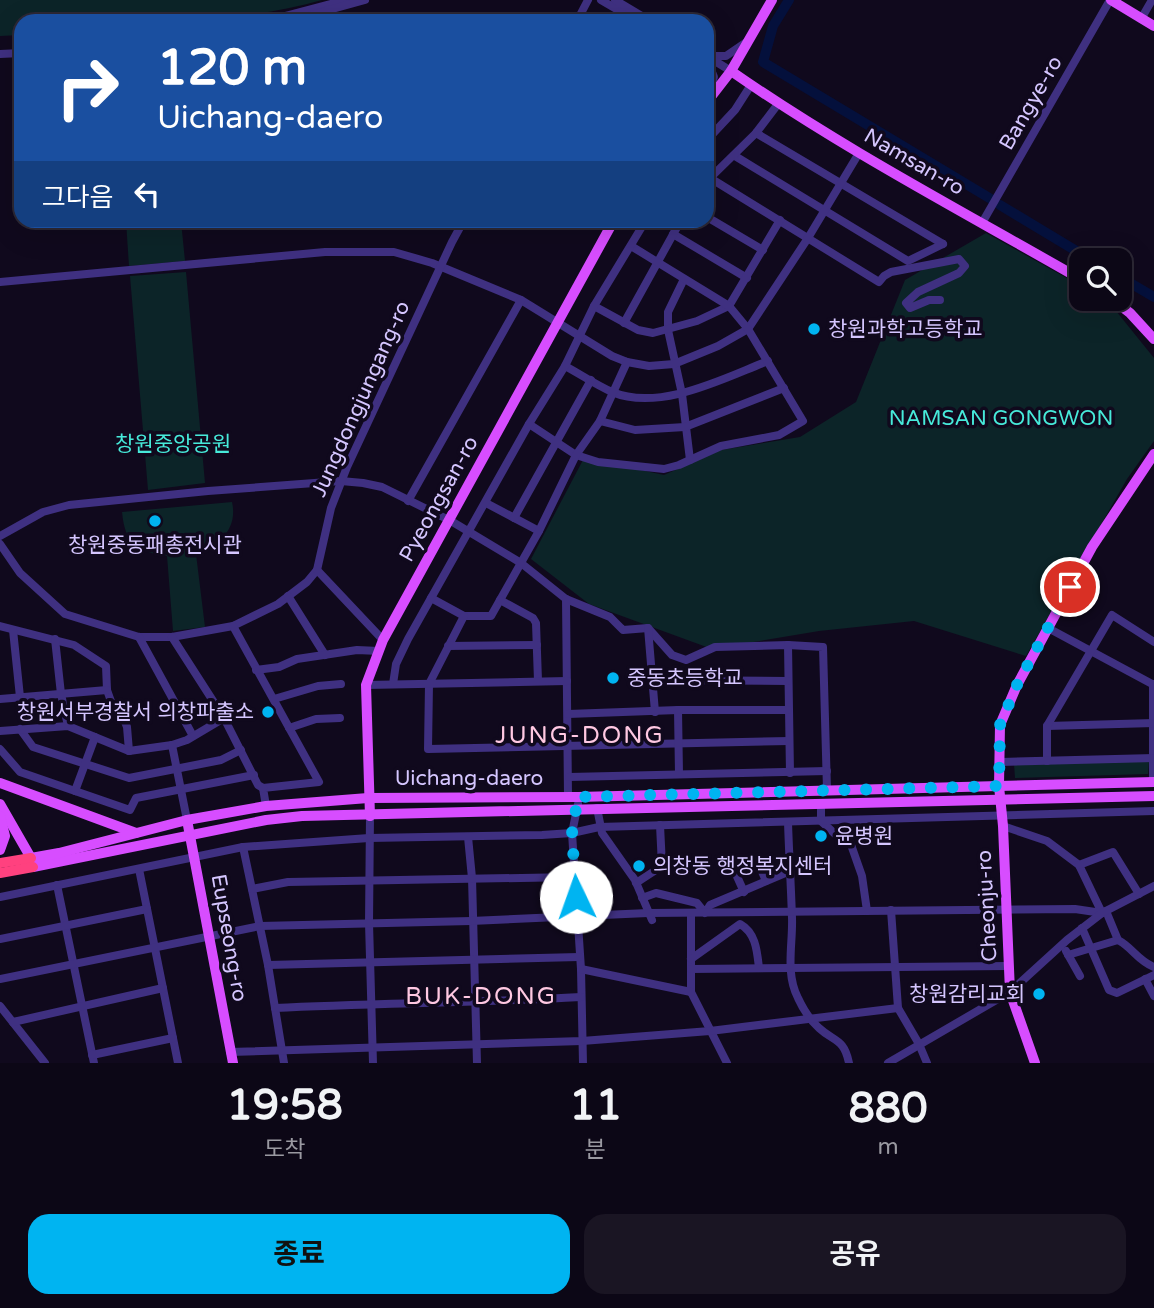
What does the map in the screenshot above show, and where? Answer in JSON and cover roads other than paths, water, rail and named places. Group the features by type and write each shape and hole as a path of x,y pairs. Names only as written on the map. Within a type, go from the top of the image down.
{"highway":[{"name":"Uichang-daero","path":"0,863 32,862"},
{"name":"Uichang-daero","path":"0,873 32,862"}],"main road":[{"path":"714,91 731,71 772,0"},
{"path":"1110,0 1154,26"},
{"name":"Namsan-ro","path":"731,71 778,104 909,184 1069,273"},
{"name":"Pyeongsan-ro","path":"370,816 366,685 383,640 451,521 609,228"},
{"path":"1127,311 1154,339"},
{"name":"Cheonju-ro","path":"1035,1063 1010,992 1003,826 999,800 1000,725 1017,685 1092,547 1154,454"},
{"name":"Uichang-daero","path":"32,862 187,820 266,806 368,798 573,797 1154,782"},
{"path":"0,783 136,834"},
{"name":"Uichang-daero","path":"32,862 190,836 266,820 302,816 1154,796"},
{"path":"0,804 32,862"},
{"path":"0,816 5,836 0,850"},
{"name":"Eupseong-ro","path":"187,820 233,1063"}],"street":[{"path":"293,14 346,0"},
{"path":"314,14 365,0"},
{"path":"601,0 625,14"},
{"path":"615,0 638,14"},
{"name":"Bangye-ro","path":"982,223 1110,0"},
{"path":"1141,19 1152,0"},
{"path":"714,58 726,55 750,39"},
{"path":"714,62 731,71"},
{"path":"714,132 735,110 751,85"},
{"path":"714,175 756,133 778,104"},
{"path":"735,156 908,261 943,244 756,133"},
{"path":"0,282 325,251 394,252 441,266 521,300 612,356 627,362 649,366 674,364 718,346 748,328 808,238 859,153"},
{"path":"714,183 780,220 879,282 891,272 959,259 965,266 959,273 918,292 906,303 909,308 929,300 940,300"},
{"path":"594,306 638,330 653,333 696,321 729,306 780,220"},
{"path":"714,221 763,250"},
{"name":"Jungdongjungang-ro","path":"317,569 331,508 341,481 460,228"},
{"path":"393,684 396,664 431,598 529,424 565,366 594,306 641,228"},
{"path":"624,323 676,228"},
{"path":"673,234 747,278"},
{"path":"529,424 576,455 597,462 664,468 679,465 721,446 779,435 803,421 748,328 729,306 631,246"},
{"path":"684,279 668,312 668,330 682,394 690,460"},
{"path":"408,501 521,300"},
{"path":"565,366 614,393 649,398 682,394 768,361"},
{"path":"431,598 464,616 491,616 539,531 576,455 600,421 627,362"},
{"path":"514,518 592,380"},
{"path":"600,421 635,430 685,427 784,388"},
{"path":"0,536 43,512 69,505 341,481 382,487 451,521 521,563 566,599 610,617 623,630 648,628"},
{"path":"486,503 539,531"},
{"path":"0,544 20,573 65,614 139,638 172,637 233,626 257,616 288,596 307,582 317,569 383,640"},
{"path":"288,596 325,655"},
{"path":"566,599 569,777 578,810 572,833 583,1063"},
{"path":"500,600 533,618 537,627 538,681"},
{"path":"1047,761 1047,726 1112,615 1154,642"},
{"path":"464,616 429,684 428,749 789,741"},
{"path":"0,626 74,645 106,666 107,690 113,707 124,719 130,751"},
{"path":"172,637 224,718 258,785 263,788 319,782 233,626"},
{"path":"648,628 673,654 686,660 715,647 823,647 827,790"},
{"path":"648,628 654,712"},
{"path":"1048,628 1153,684 1154,782"},
{"path":"13,630 20,697"},
{"path":"139,638 193,736"},
{"path":"55,639 61,694 68,726"},
{"path":"448,646 537,645"},
{"path":"788,645 790,773"},
{"path":"257,670 279,667 297,659 357,650 379,651"},
{"path":"651,680 788,681"},
{"path":"366,685 567,681"},
{"path":"274,699 318,686 341,684"},
{"path":"0,699 107,690"},
{"path":"678,710 679,774"},
{"path":"568,714 788,710"},
{"path":"0,731 68,726 130,751 172,745 224,718"},
{"path":"289,728 316,719 340,718"},
{"path":"1047,726 1153,723"},
{"path":"20,729 33,747 129,778 221,760 241,750"},
{"path":"75,792 95,737"},
{"path":"172,745 187,820"},
{"path":"0,748 20,772 130,810 136,798 254,775"},
{"path":"1000,762 1153,758"},
{"path":"569,777 827,771"},
{"path":"263,788 266,806"},
{"path":"821,804 821,821 835,834 849,839 862,876 867,911"},
{"path":"597,808 599,827 636,883 650,917"},
{"path":"0,897 243,847 369,838 572,833 599,827 1154,811"},
{"path":"370,816 369,923 373,1063"},
{"path":"788,821 792,913 790,967 796,995 810,1018 822,1031 836,1037 847,1054 849,1063"},
{"path":"636,883 662,866 660,825"},
{"path":"1003,826 1047,841 1079,865 1118,940 1129,946 1139,960 1154,967"},
{"path":"468,837 472,878 471,921 477,1063"},
{"path":"243,847 268,965 284,1063"},
{"path":"1079,865 1113,852 1139,894"},
{"path":"757,860 766,881"},
{"path":"139,869 178,1063"},
{"path":"705,913 710,905 790,871"},
{"path":"735,872 744,892"},
{"path":"252,890 288,882 574,877"},
{"path":"57,885 93,1059 173,1038"},
{"path":"888,1063 1010,992 1082,928 1104,912 1154,886"},
{"path":"642,898 656,893 696,903 705,913"},
{"path":"0,939 147,909"},
{"path":"0,979 260,926 577,916 650,917 691,913 1005,909 1075,909 1104,912"},
{"path":"891,910 898,1008 927,1063"},
{"path":"691,913 691,992 727,1063"},
{"path":"691,958 740,924 750,933 756,944 760,968"},
{"path":"1082,928 1109,990 1113,993 1154,975"},
{"path":"1068,955 1092,950 1118,940"},
{"path":"1062,944 1080,976"},
{"path":"268,965 579,957"},
{"path":"691,969 1009,966"},
{"path":"580,969 691,992"},
{"path":"1145,979 1154,996"},
{"path":"13,1022 163,988"},
{"path":"275,1007 581,998"},
{"path":"0,1006 45,1063"},
{"path":"230,1052 582,1041 710,1031 898,1008"}],"waterway":[{"path":"789,0 773,26 763,62 991,199"},
{"path":"1000,205 1071,248"},
{"path":"1132,284 1154,297"}],"place":[{"name":"창원과학고등학교","path":"814,329"},
{"name":"창원중동패총전시관","path":"155,521"},
{"name":"중동초등학교","path":"613,678"},
{"name":"창원서부경찰서 의창파출소","path":"268,712"},
{"name":"윤병원","path":"821,836"},
{"name":"의창동 행정복지센터","path":"639,866"},
{"name":"창원감리교회","path":"1039,994"}],"district":[{"name":"JUNG-DONG","path":"580,735"},
{"name":"BUK-DONG","path":"481,996"}],"park label":[{"name":"NAMSAN GONGWON","path":"1001,418"},
{"name":"창원중앙공원","path":"173,444"}]}
